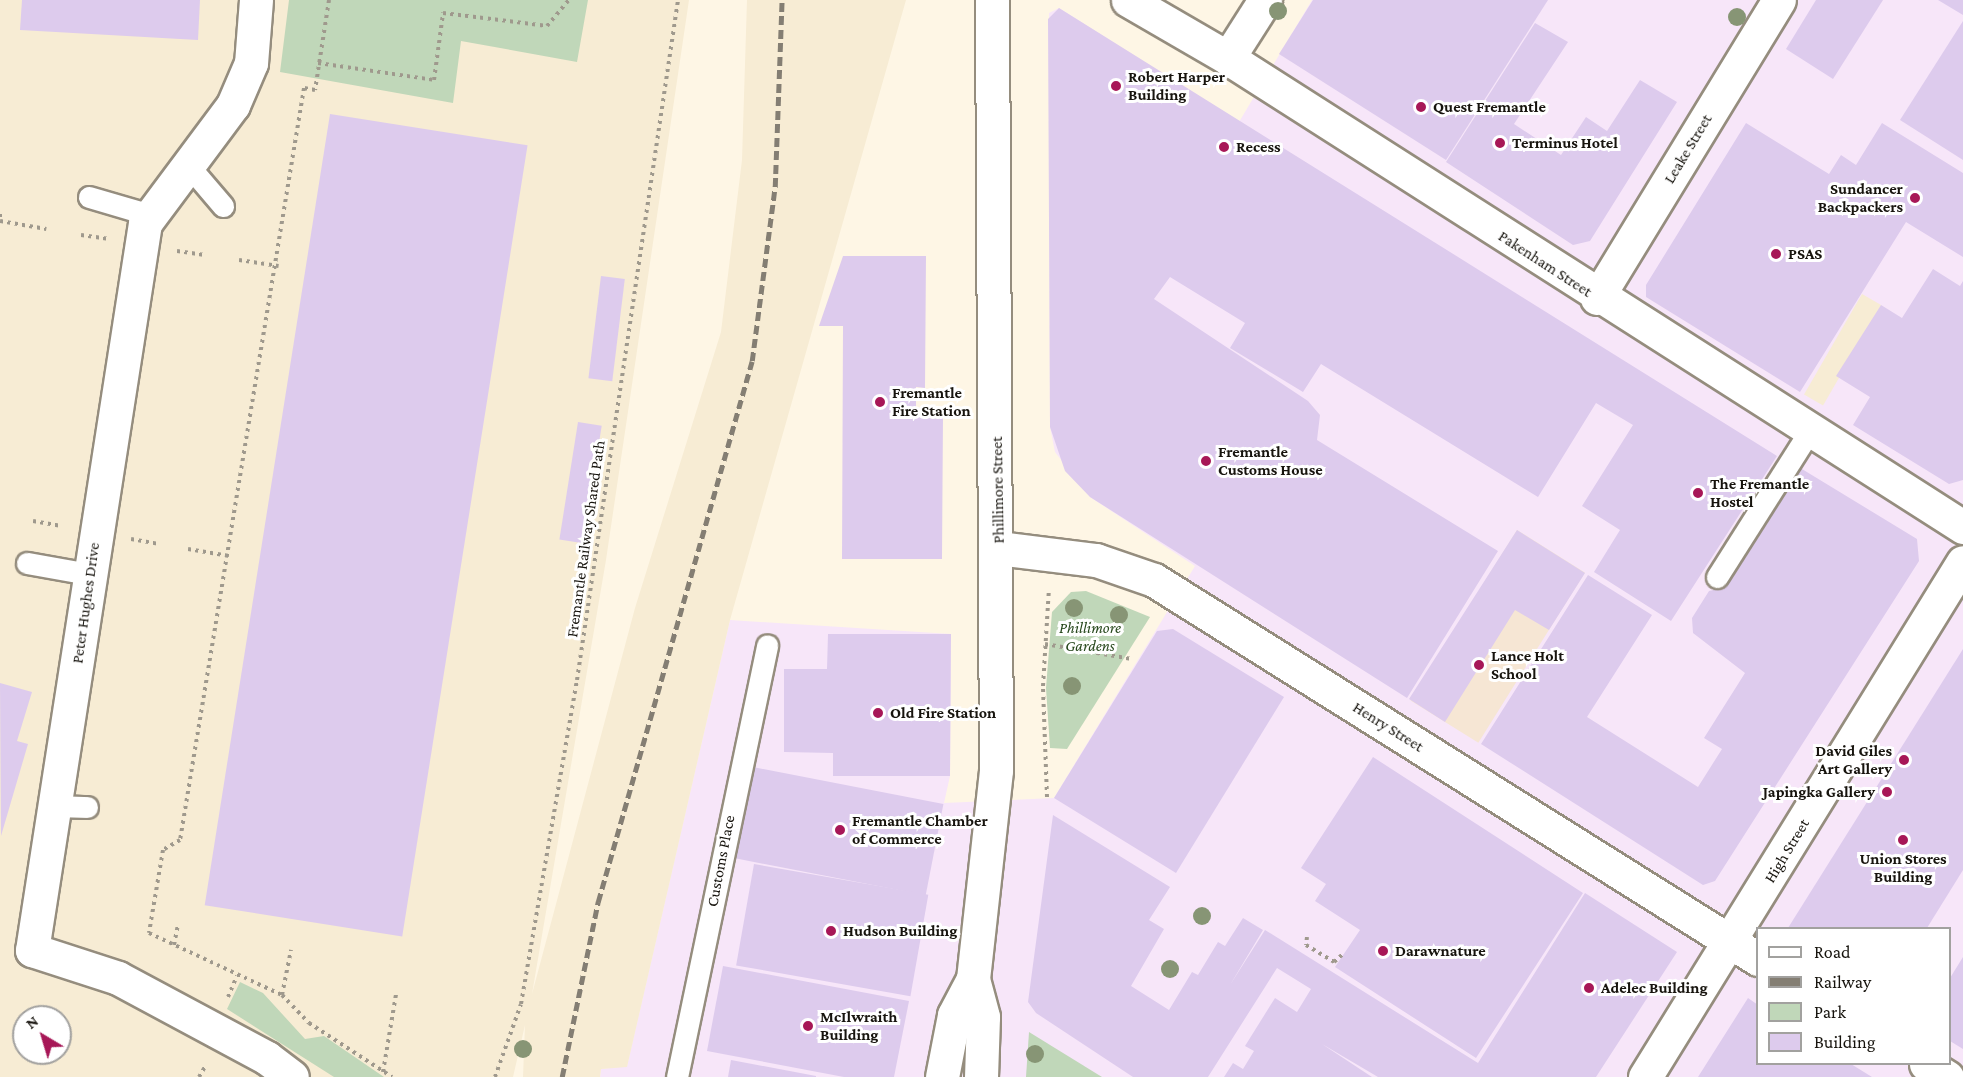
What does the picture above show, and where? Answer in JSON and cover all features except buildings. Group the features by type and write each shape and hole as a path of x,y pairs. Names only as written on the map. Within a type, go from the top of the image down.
{"street":[{"path":"147,214 188,165 233,105 251,63 256,0"},
{"name":"Phillimore Street","path":"981,1077 983,1017 973,979 996,770 998,548 992,0"},
{"name":"Pakenham Street","path":"1128,0 1228,58 1597,298 1963,527"},
{"path":"1228,58 1265,0"},
{"name":"Leake Street","path":"1597,298 1779,0"},
{"name":"Peter Hughes Drive","path":"147,214 89,574 73,806 32,950 118,978 272,1071"},
{"name":"Henry Street","path":"998,548 1096,560 1154,580 1744,951"},
{"name":"High Street","path":"1758,927 1963,562"},
{"name":"High Street","path":"1646,1077 1744,951 1756,930"},
{"name":"Phillimore Street","path":"942,1077 954,1015 973,979"},
{"path":"1928,1065 1947,1077"}],"lane":[{"path":"188,165 223,206"},
{"path":"89,197 147,214"},
{"path":"1717,578 1809,432"},
{"path":"27,563 89,574"},
{"name":"Customs Place","path":"677,1077 767,645"}],"path":[{"path":"329,0 315,90 304,88 279,267 180,840 163,850 149,933 282,995 309,1023 392,1077"},
{"path":"318,63 434,80 443,13 547,26 569,0"},
{"name":"Fremantle Railway Shared Path","path":"495,1077 521,1004 577,680 678,0"},
{"path":"0,214 0,221 46,229"},
{"path":"171,250 206,255"},
{"path":"239,260 279,267"},
{"path":"33,521 68,528"},
{"path":"125,538 159,544"},
{"path":"188,549 229,556"},
{"path":"1047,797 1045,644 1048,590"},
{"path":"1045,644 1132,659"},
{"path":"174,945 178,924"},
{"path":"1307,937 1306,945 1334,962 1343,954"},
{"path":"282,995 291,950"},
{"path":"223,1007 237,976"},
{"path":"383,1071 396,994"},
{"path":"199,1077 208,1063"}],"shaded area":[{"path":"0,0 689,0 606,560 532,994 635,608 721,332 742,160 747,0 906,0 730,620 627,1067 601,1069 600,1077 523,1077 525,1025 513,1077 0,1077"},
{"path":"1312,0 1963,0 1963,1077 600,1077 601,1069 627,1066 730,620 951,634 950,776 944,803 1054,798 1195,566 1090,497 1055,452 1050,427 1049,13 1059,8 1239,122"},
{"path":"1862,294 1881,305 1823,405 1804,394"},
{"name":"Lance Holt School","path":"1517,530 1585,572 1478,743 1410,700"}],"green space":[{"path":"289,0 588,0 577,62 461,41 453,103 280,72"},
{"name":"Phillimore Gardens","path":"1086,591 1150,617 1067,749 1050,748 1046,688 1052,612 1071,592"},
{"path":"240,982 263,993 305,1039 324,1036 384,1077 334,1077 227,1009"},
{"path":"1029,1032 1102,1077 1026,1077"}],"railway":[{"path":"562,1077 598,902 752,361 775,187 782,0"}],"place":[{"name":"Robert Harper Building","path":"1116,86"},
{"name":"Quest Fremantle","path":"1421,107"},
{"name":"Terminus Hotel","path":"1500,143"},
{"name":"Recess","path":"1224,147"},
{"name":"Sundancer Backpackers","path":"1915,198"},
{"name":"PSAS","path":"1776,254"},
{"name":"Fremantle Fire Station","path":"880,402"},
{"name":"Fremantle Customs House","path":"1206,461"},
{"name":"The Fremantle Hostel","path":"1698,493"},
{"name":"Lance Holt School","path":"1479,665"},
{"name":"Old Fire Station","path":"878,713"},
{"name":"David Giles Art Gallery","path":"1904,760"},
{"name":"Japingka Gallery","path":"1887,792"},
{"name":"Fremantle Chamber of Commerce","path":"840,830"},
{"name":"Union Stores Building","path":"1903,840"},
{"name":"Hudson Building","path":"831,931"},
{"name":"Darawnature","path":"1383,951"},
{"name":"Adelec Building","path":"1589,988"},
{"name":"McIlwraith Building","path":"808,1026"}]}
